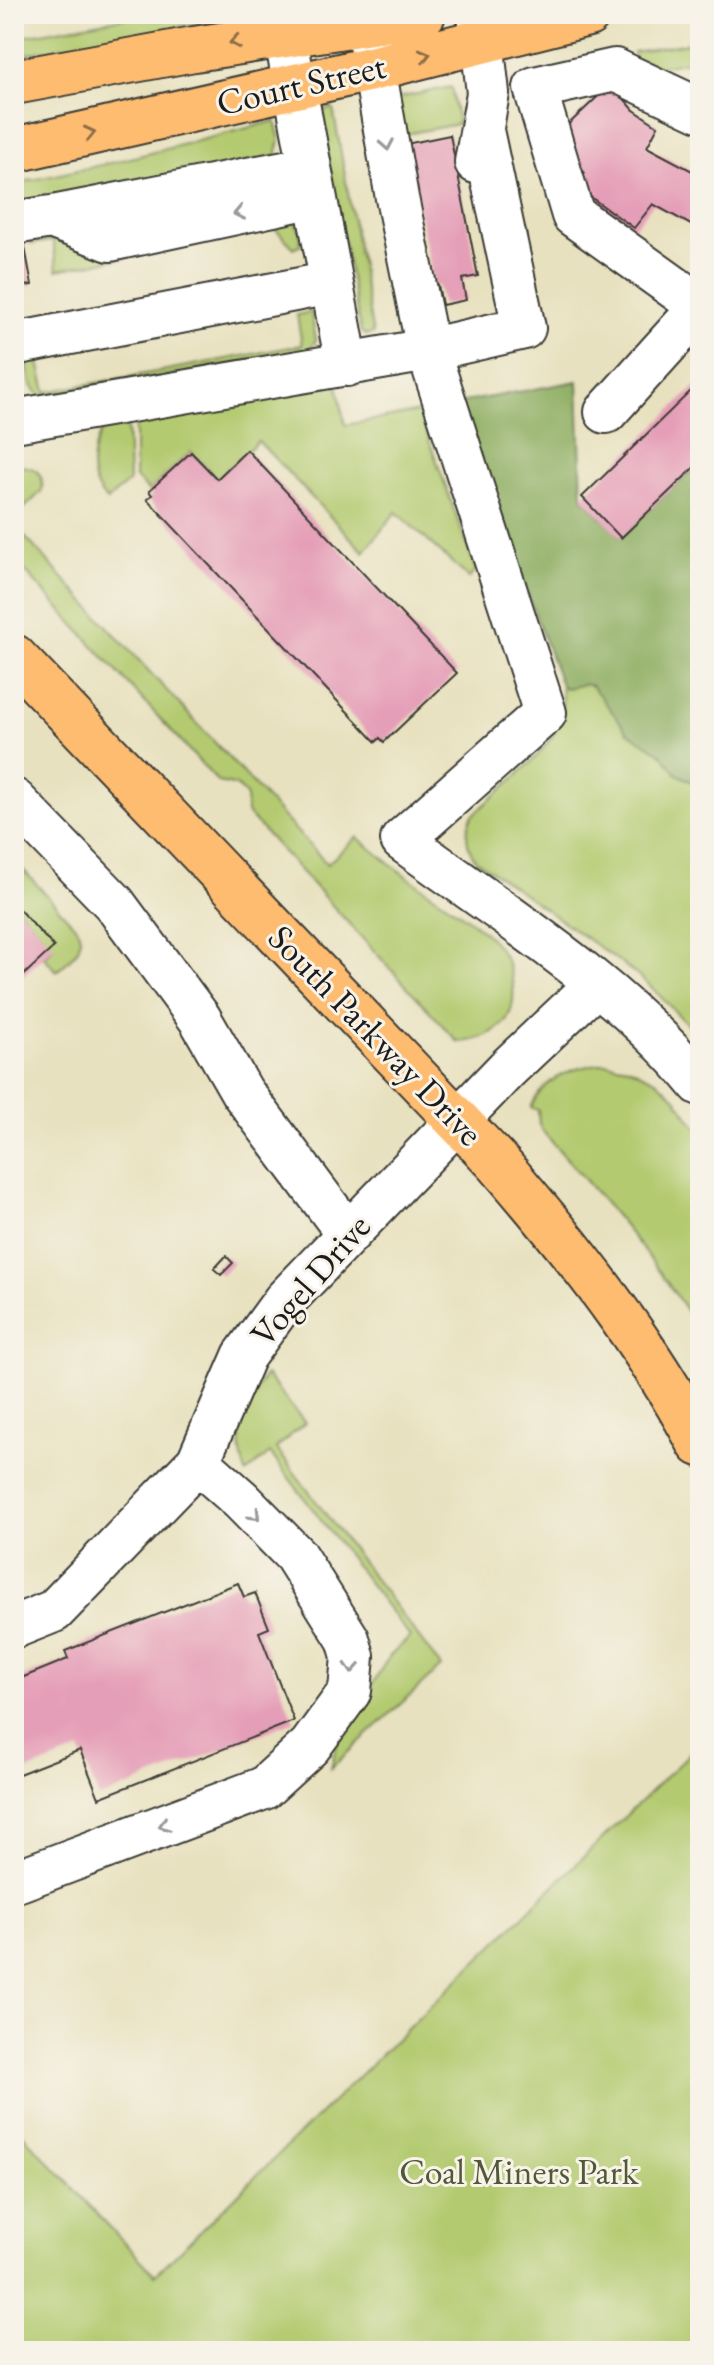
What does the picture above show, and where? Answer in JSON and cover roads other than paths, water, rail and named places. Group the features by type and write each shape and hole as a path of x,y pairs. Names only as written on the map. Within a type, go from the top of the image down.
{"main road":[{"name":"Court Street","path":"14,82 285,34 423,14"},
{"name":"Court Street","path":"14,150 375,68 481,28 572,16"},
{"name":"South Parkway Drive","path":"14,657 499,1164 595,1280 649,1355 700,1444"}],"street":[{"path":"572,16 576,79"},
{"path":"366,22 428,350 545,713 402,840 597,984 679,1058 700,1084"},
{"path":"397,198 410,217 430,321 450,331 485,324 496,300 474,169 483,135 488,93 481,28"},
{"path":"285,34 347,365"},
{"path":"606,412 700,307 573,215 535,88 615,70 700,110"},
{"path":"22,421 428,350 524,328 483,135"},
{"path":"32,220 312,182"},
{"path":"14,344 331,283"},
{"path":"14,800 114,903 200,1019 242,1092 348,1234"},
{"name":"Vogel Drive","path":"198,1462 244,1356 284,1301 457,1121 597,984"},
{"path":"14,1627 54,1611 198,1462 295,1555 348,1639 353,1656 350,1691 310,1746 264,1788 19,1880 14,1876"}],"park label":[{"name":"Coal Miners Park","path":"519,2171"}]}
